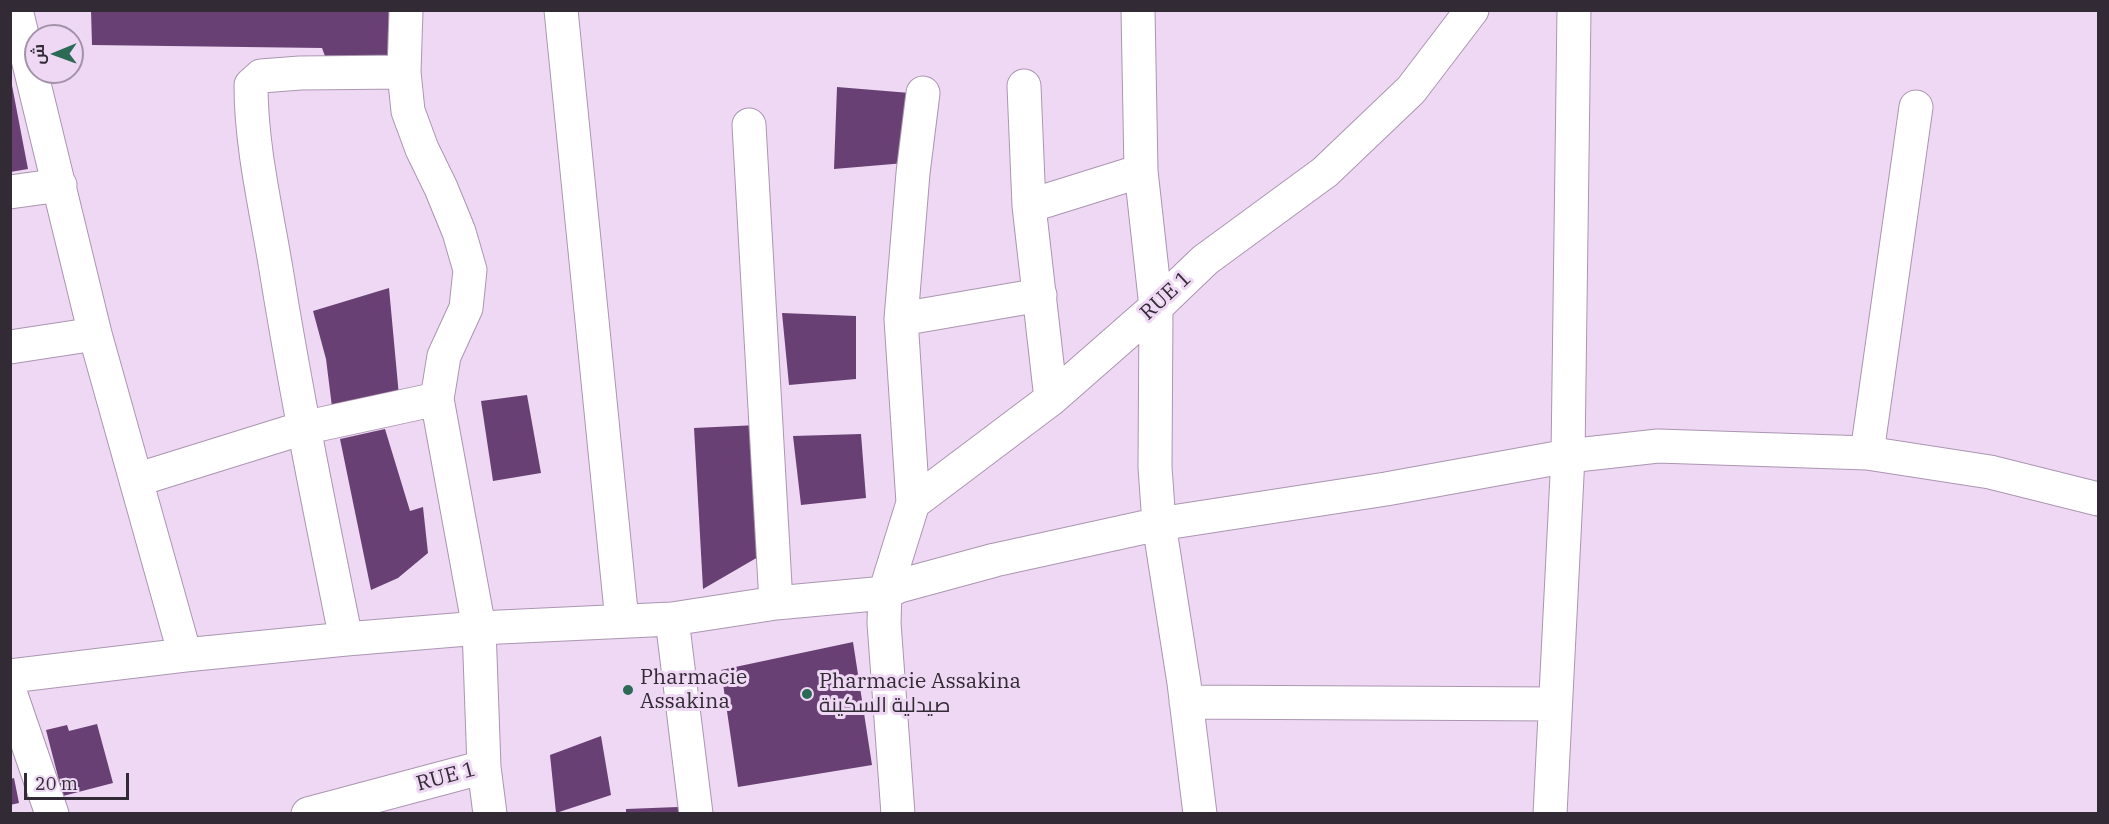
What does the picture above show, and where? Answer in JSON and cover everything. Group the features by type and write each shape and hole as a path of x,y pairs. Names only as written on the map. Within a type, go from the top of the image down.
{"street":[{"name":"RUE 1","path":"308,813 484,767 479,628 437,399 444,356 466,308 470,270 459,232 422,149 408,111 404,72 406,10"},
{"path":"561,10 622,621"},
{"path":"1138,10 1141,171 1156,307 1155,467 1159,524 1200,813"},
{"name":"RUE 1","path":"913,503 1051,399 1156,307 1205,260 1325,172 1411,90 1472,10"},
{"path":"1550,813 1568,456 1574,10"},
{"path":"16,27 60,185 95,334 185,655"},
{"path":"346,639 303,428 251,121 251,85 261,76 300,73 404,72"},
{"path":"1024,86 1029,206 1051,399"},
{"path":"898,813 884,623 885,593 913,503 901,319 913,173 923,93"},
{"path":"1867,453 1916,108"},
{"path":"749,124 776,603"},
{"path":"1029,206 1141,171"},
{"path":"10,192 60,185"},
{"path":"901,319 1040,295"},
{"path":"10,347 95,334"},
{"path":"136,480 303,428 437,399"},
{"path":"10,676 346,639 479,628 672,619 776,603 885,593 899,586 995,560 1159,524 1386,489 1568,456 1658,447 1867,453 1990,472 2098,499"},
{"path":"672,619 696,813"},
{"path":"10,692 52,813"},
{"path":"1186,702 1556,704"},
{"path":"484,767 490,813"}],"building":[{"path":"91,10 387,10 390,14 389,60 326,59 322,48 92,45"},
{"path":"10,75 28,169 10,172"},
{"path":"837,87 910,93 905,163 834,169"},
{"path":"389,288 399,396 333,415 326,359 313,311"},
{"path":"782,313 856,316 856,379 789,385"},
{"path":"527,395 541,473 493,481 481,401"},
{"path":"758,425 765,553 703,589 694,428"},
{"path":"385,429 410,511 423,507 428,553 398,578 371,590 340,439"},
{"path":"861,434 866,498 801,505 793,436"},
{"path":"853,642 872,765 738,787 721,670"},
{"path":"97,724 113,783 63,796 46,730 67,725 69,731"},
{"path":"601,736 611,795 556,813 550,755"},
{"path":"14,778 19,803 10,805 10,779"},
{"path":"678,807 679,813 626,813 626,809"}],"place":[{"name":"Pharmacie Assakina","path":"628,690"},
{"name":"Pharmacie Assakina صيدلية السكينة","path":"807,694"}]}
